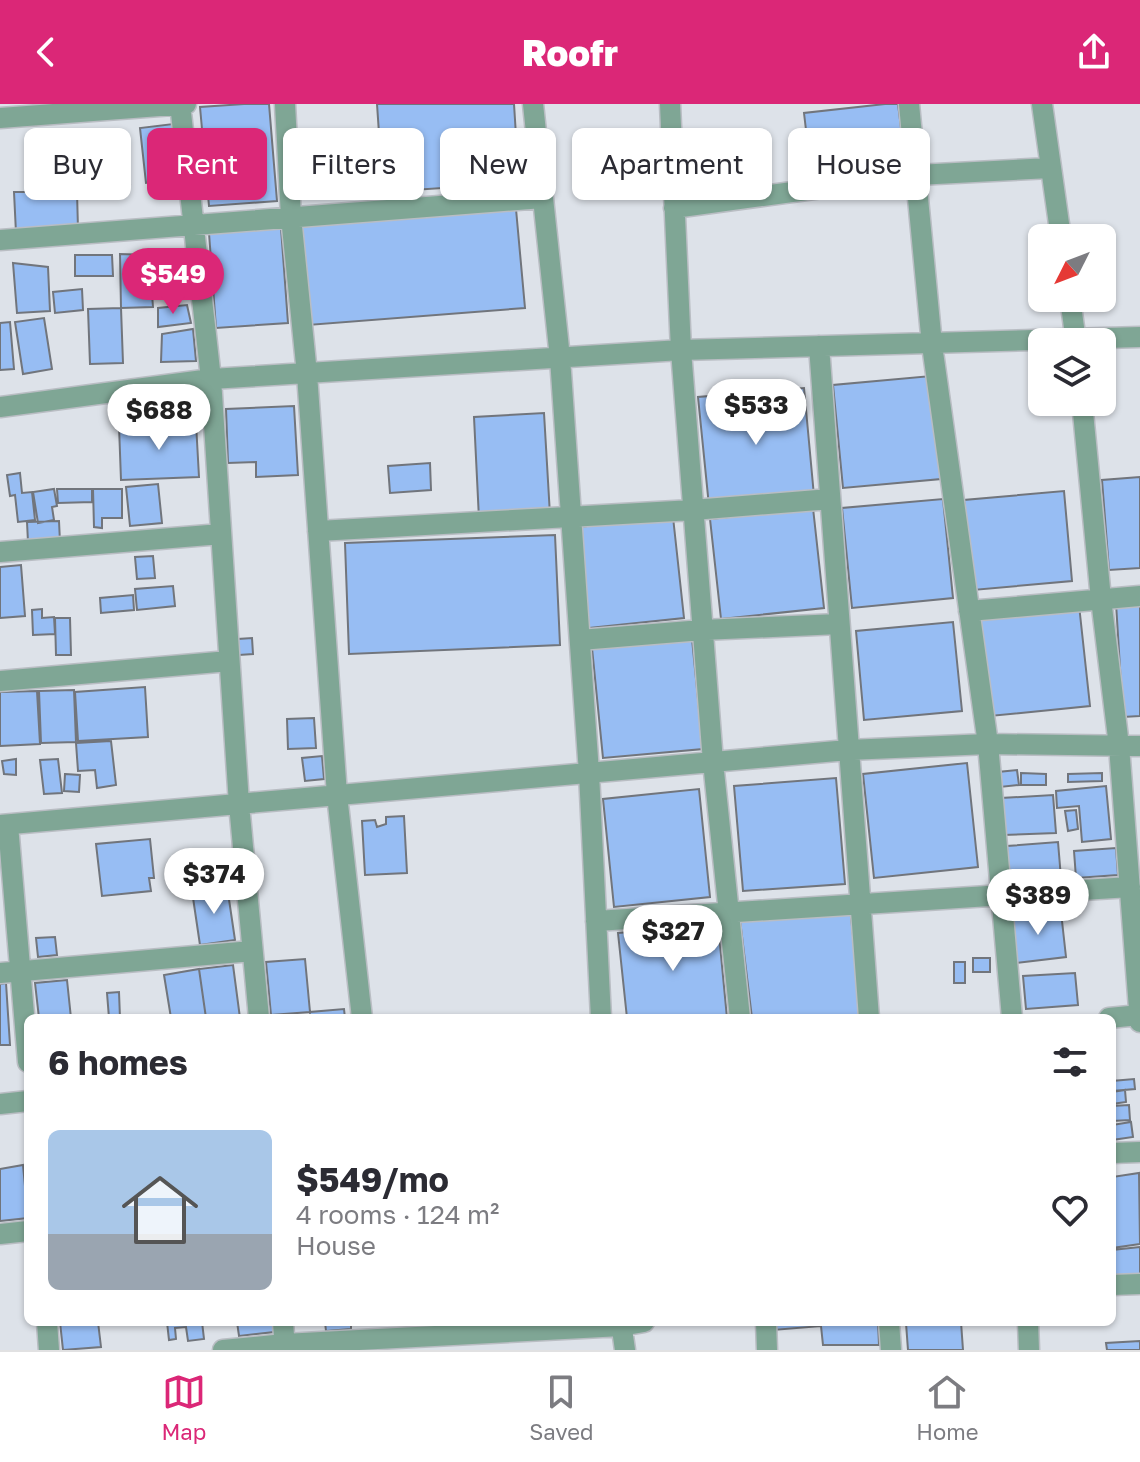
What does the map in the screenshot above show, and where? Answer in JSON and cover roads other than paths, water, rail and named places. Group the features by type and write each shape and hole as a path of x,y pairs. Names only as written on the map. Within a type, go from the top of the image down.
{"street":[{"path":"0,118 182,104 211,379 239,804 259,1014"},
{"path":"285,104 291,217 307,374 337,795 362,1014"},
{"path":"533,104 536,128"},
{"path":"670,104 681,350 702,630 740,1014"},
{"path":"909,104 912,128"},
{"path":"1042,104 1059,224"},
{"path":"930,174 1050,168"},
{"path":"674,208 788,193"},
{"path":"0,240 516,200"},
{"path":"543,200 560,358 580,640 601,1014"},
{"path":"919,200 932,345 988,744 1012,1014"},
{"path":"1116,338 1140,337"},
{"path":"0,407 211,379 681,350 1028,342"},
{"path":"819,346 869,1014"},
{"path":"1083,416 1119,746 1140,1022"},
{"path":"318,531 693,510 830,499"},
{"path":"0,552 221,534"},
{"path":"969,611 1140,596"},
{"path":"580,640 702,630 839,624"},
{"path":"0,681 229,661"},
{"path":"24,1042 10,972 4,825 848,750 988,744 1140,746"},
{"path":"596,921 1130,887"},
{"path":"10,972 252,951"},
{"path":"1116,1017 1140,1015"},
{"path":"0,1104 24,1101"},
{"path":"1116,1153 1140,1152"},
{"path":"0,1234 24,1231"},
{"path":"1116,1285 1140,1284"},
{"path":"47,1326 49,1350"},
{"path":"283,1326 285,1347"},
{"path":"223,1350 586,1326"},
{"path":"621,1326 625,1350"},
{"path":"766,1326 767,1350"},
{"path":"889,1326 891,1350"},
{"path":"1028,1326 1029,1350"}]}
